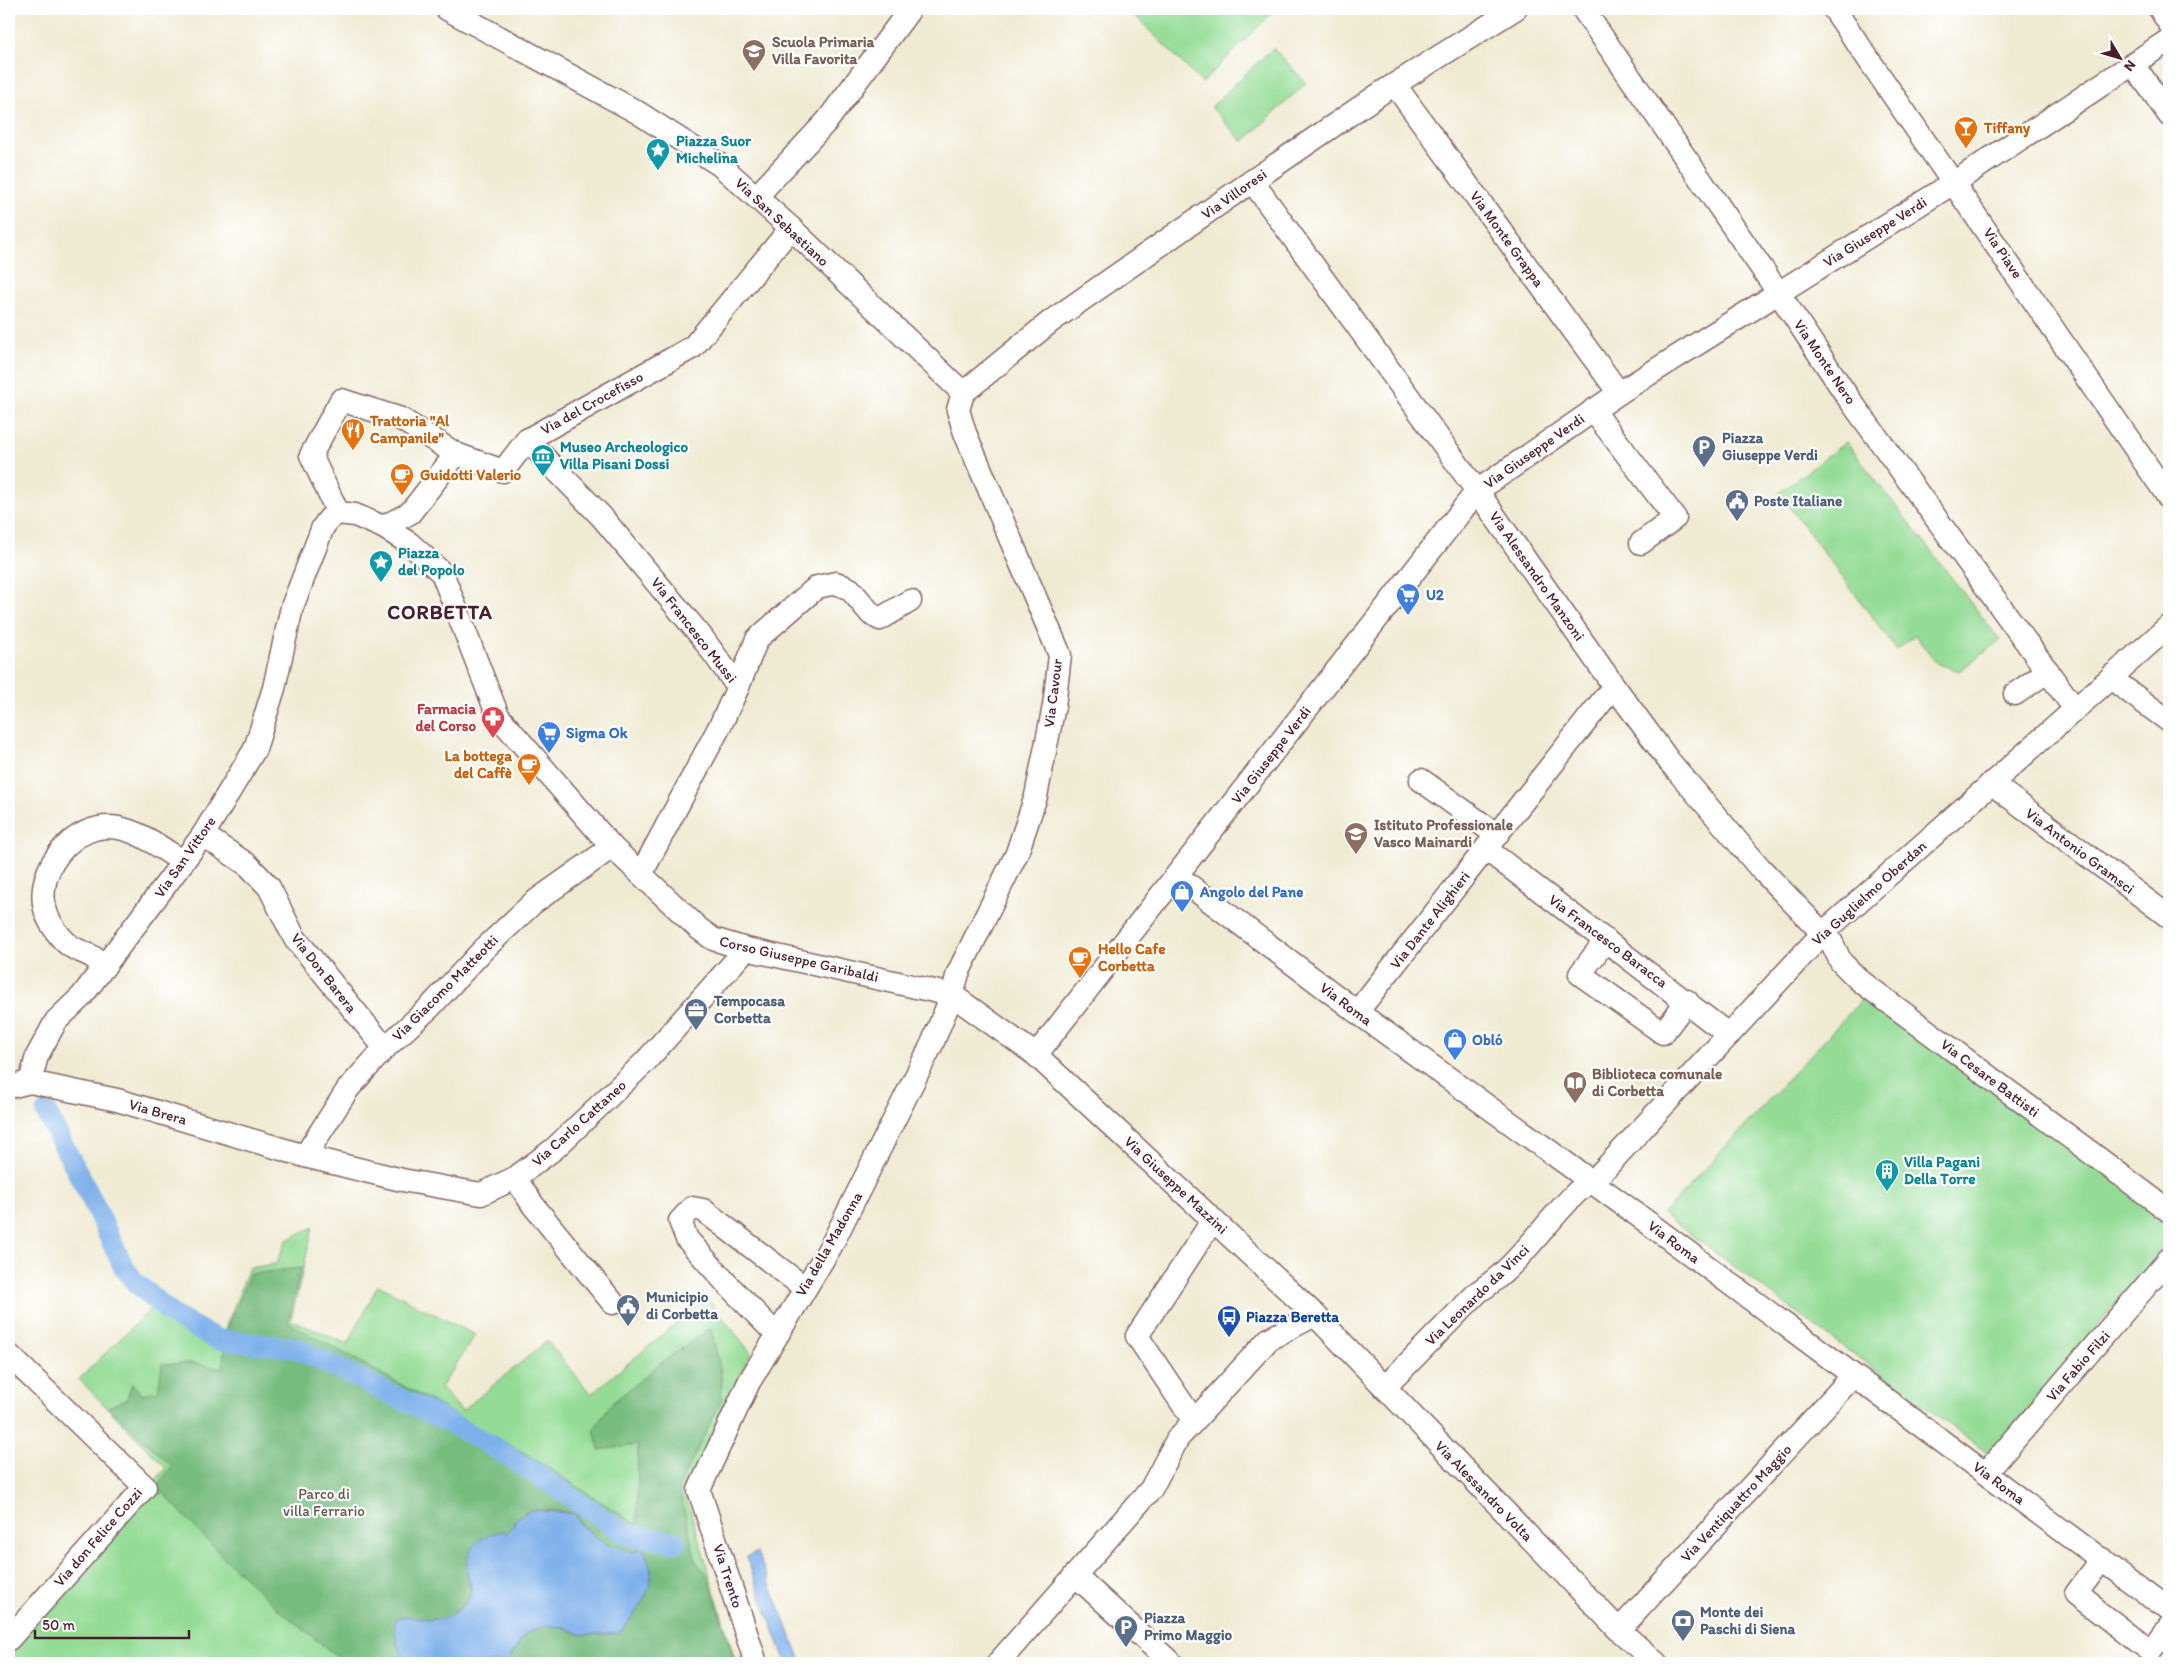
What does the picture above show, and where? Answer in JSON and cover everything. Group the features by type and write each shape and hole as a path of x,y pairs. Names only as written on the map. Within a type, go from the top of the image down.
{"street":[{"name":"Via San Sebastiano","path":"447,9 636,112 720,166 791,228 962,393"},
{"name":"Via Villoresi","path":"962,393 1050,322 1252,181 1395,85 1515,9"},
{"name":"Via Monte Nero","path":"1583,9 1778,292 1847,396 2075,709"},
{"name":"Via Piave","path":"1834,9 1955,182 2169,498"},
{"path":"2160,9 2169,23"},
{"path":"756,196 827,121 908,12"},
{"name":"Via Giuseppe Verdi","path":"1036,1056 1477,491 1619,392 1955,182 2169,40"},
{"path":"2134,64 2169,115"},
{"name":"Via Monte Grappa","path":"1395,85 1619,392"},
{"name":"Via Alessandro Manzoni","path":"1252,181 1477,491 1669,761 1754,861 1823,933"},
{"name":"Via del Crocefisso","path":"456,454 503,471 527,440 693,346 791,228"},
{"name":"Via Cavour","path":"952,995 958,973 1017,854 1036,796 1054,706 1060,655 965,432 958,410 962,393"},
{"path":"331,520 312,454 341,400 401,419 456,454 410,513 383,527"},
{"path":"1593,410 1675,518 1641,544"},
{"name":"Via Francesco Mussi","path":"527,440 601,516 701,636 738,687 721,724 641,874"},
{"name":"Corso Giuseppe Garibaldi","path":"331,520 355,515 383,527 409,543 442,573 498,716 612,846 698,928 713,939 746,949 952,995"},
{"name":"Via San Vittore","path":"19,1084 56,1021 82,996 204,835 255,749 274,688 292,607 331,520"},
{"path":"738,687 757,639 817,587 836,583 850,589 871,614 880,619 910,601"},
{"name":"Via Guglielmo Oberdan","path":"1590,1182 1600,1174 1823,933 2169,626"},
{"path":"2015,694 2048,671"},
{"path":"2114,675 2120,685 2169,721"},
{"name":"Via Dante Alighieri","path":"1357,1012 1614,686"},
{"name":"Via Francesco Baracca","path":"1421,780 1606,940 1729,1034"},
{"name":"Via Antonio Gramsci","path":"1991,783 2169,917"},
{"path":"104,967 94,958 70,946 51,924 45,905 45,881 52,862 67,843 83,833 102,828 122,828 148,838 183,862"},
{"name":"Via Don Barera","path":"204,835 248,865 269,887 294,937 385,1048"},
{"name":"Via Giacomo Matteotti","path":"305,1156 348,1089 385,1048 430,1008 483,950 533,903 612,846"},
{"name":"Via Roma","path":"1177,876 1357,1012 1986,1473 2169,1610"},
{"name":"Via Cesare Battisti","path":"1823,933 1832,943 1841,962 1859,980 2169,1211"},
{"path":"1606,940 1580,974 1663,1033 1687,1001"},
{"name":"Via Carlo Cattaneo","path":"305,1156 402,1180 481,1194 515,1178 554,1149 646,1062 746,949"},
{"name":"Via Giuseppe Mazzini","path":"952,995 1036,1056 1315,1315"},
{"name":"Via della Madonna","path":"699,1490 749,1382 831,1246 875,1161 932,1044 952,995"},
{"name":"Via Brera","path":"19,1084 117,1100 305,1156"},
{"path":"515,1178 533,1205 613,1303"},
{"name":"Via Leonardo da Vinci","path":"1385,1387 1478,1292 1510,1267 1576,1192 1590,1182"},
{"path":"777,1335 728,1285 687,1239 680,1221 692,1208 703,1210 805,1288"},
{"path":"1194,1420 1137,1336 1213,1220"},
{"name":"Via Fabio Filzi","path":"1986,1473 2169,1258"},
{"path":"998,1663 1152,1489 1178,1438 1194,1420 1269,1339 1315,1315"},
{"name":"Via Alessandro Volta","path":"1315,1315 1618,1630 1656,1663"},
{"name":"Via don Felice Cozzi","path":"9,1355 145,1488 9,1639"},
{"name":"Via Ventiquattro Maggio","path":"1618,1630 1853,1376"},
{"name":"Via Trento","path":"699,1490 756,1663"},
{"path":"2102,1559 2076,1594 2151,1652 2169,1628"},
{"path":"1075,1575 1172,1663"}],"green space":[{"path":"1138,9 1276,9 1202,83 1133,14"},
{"path":"1273,48 1306,83 1243,142 1211,107"},
{"path":"1846,442 2000,640 1959,671 1936,663 1915,635 1897,650 1779,493"},
{"path":"1867,994 2169,1219 2169,1241 1990,1455 1663,1214"},
{"name":"Parco di villa Ferrario","path":"313,1227 291,1320 348,1344 378,1285 475,1335 441,1388 462,1411 547,1341 591,1394 707,1298 751,1353 685,1493 736,1663 9,1663 9,1650 166,1468 79,1379 160,1300 172,1310 222,1336 249,1268 276,1264 287,1240"},
{"path":"301,1268 288,1322 528,1455 637,1525 638,1445 599,1450 594,1429 611,1404 665,1360 711,1328 721,1373 722,1399 679,1487 696,1562 707,1574 735,1663 510,1663 510,1658 526,1633 546,1626 564,1627 582,1635 646,1596 651,1572 638,1550 634,1552 606,1544 588,1532 577,1516 562,1511 531,1510 467,1572 471,1591 468,1600 451,1615 441,1620 403,1616 406,1661 408,1663 345,1663 278,1609 221,1555 163,1493 156,1488 172,1466 108,1407 127,1399 132,1383 141,1394 158,1391 162,1364 192,1363 223,1369 225,1335 250,1274"}],"water":[{"path":"531,1510 575,1514 582,1526 606,1544 634,1552 640,1549 645,1551 651,1570 649,1587 641,1604 620,1633 582,1635 564,1627 546,1626 526,1633 510,1657 510,1663 408,1663 397,1643 395,1620 411,1616 443,1618 452,1615 461,1608 466,1603 471,1592 467,1564 471,1550 481,1539 503,1531 506,1534 515,1524 514,1520"},
{"path":"757,1552 802,1663 786,1663 746,1557"}],"waterway":[{"path":"46,1112 91,1198 124,1268 136,1283 174,1316 216,1339 296,1348 487,1443 537,1474 621,1531 632,1536 676,1542"}],"place":[{"name":"Scuola Primaria Villa Favorita","path":"754,72"},
{"name":"Tiffany","path":"1966,149"},
{"name":"Piazza Suor Michelina","path":"658,171"},
{"name":"Trattoria \"Al Campanile\"","path":"353,451"},
{"name":"Piazza Giuseppe Verdi","path":"1704,468"},
{"name":"Museo Archeologico Villa Pisani Dossi","path":"543,477"},
{"name":"Guidotti Valerio","path":"402,496"},
{"name":"Poste Italiane","path":"1737,522"},
{"name":"Piazza del Popolo","path":"381,583"},
{"name":"U2","path":"1408,616"},
{"name":"Farmacia del Corso","path":"493,739"},
{"name":"Sigma Ok","path":"549,754"},
{"name":"La bottega del Caffè","path":"529,786"},
{"name":"Istituto Professionale Vasco Mainardi","path":"1356,855"},
{"name":"Angolo del Pane","path":"1182,913"},
{"name":"Hello Cafe Corbetta","path":"1080,979"},
{"name":"Tempocasa Corbetta","path":"696,1031"},
{"name":"Obló","path":"1455,1061"},
{"name":"Biblioteca comunale di Corbetta","path":"1575,1104"},
{"name":"Villa Pagani Della Torre","path":"1887,1192"},
{"name":"Municipio di Corbetta","path":"628,1327"},
{"name":"Piazza Beretta","path":"1229,1338"},
{"name":"Monte dei Paschi di Siena","path":"1683,1642"},
{"name":"Piazza Primo Maggio","path":"1126,1648"}],"district":[{"name":"CORBETTA","path":"440,612"}]}
